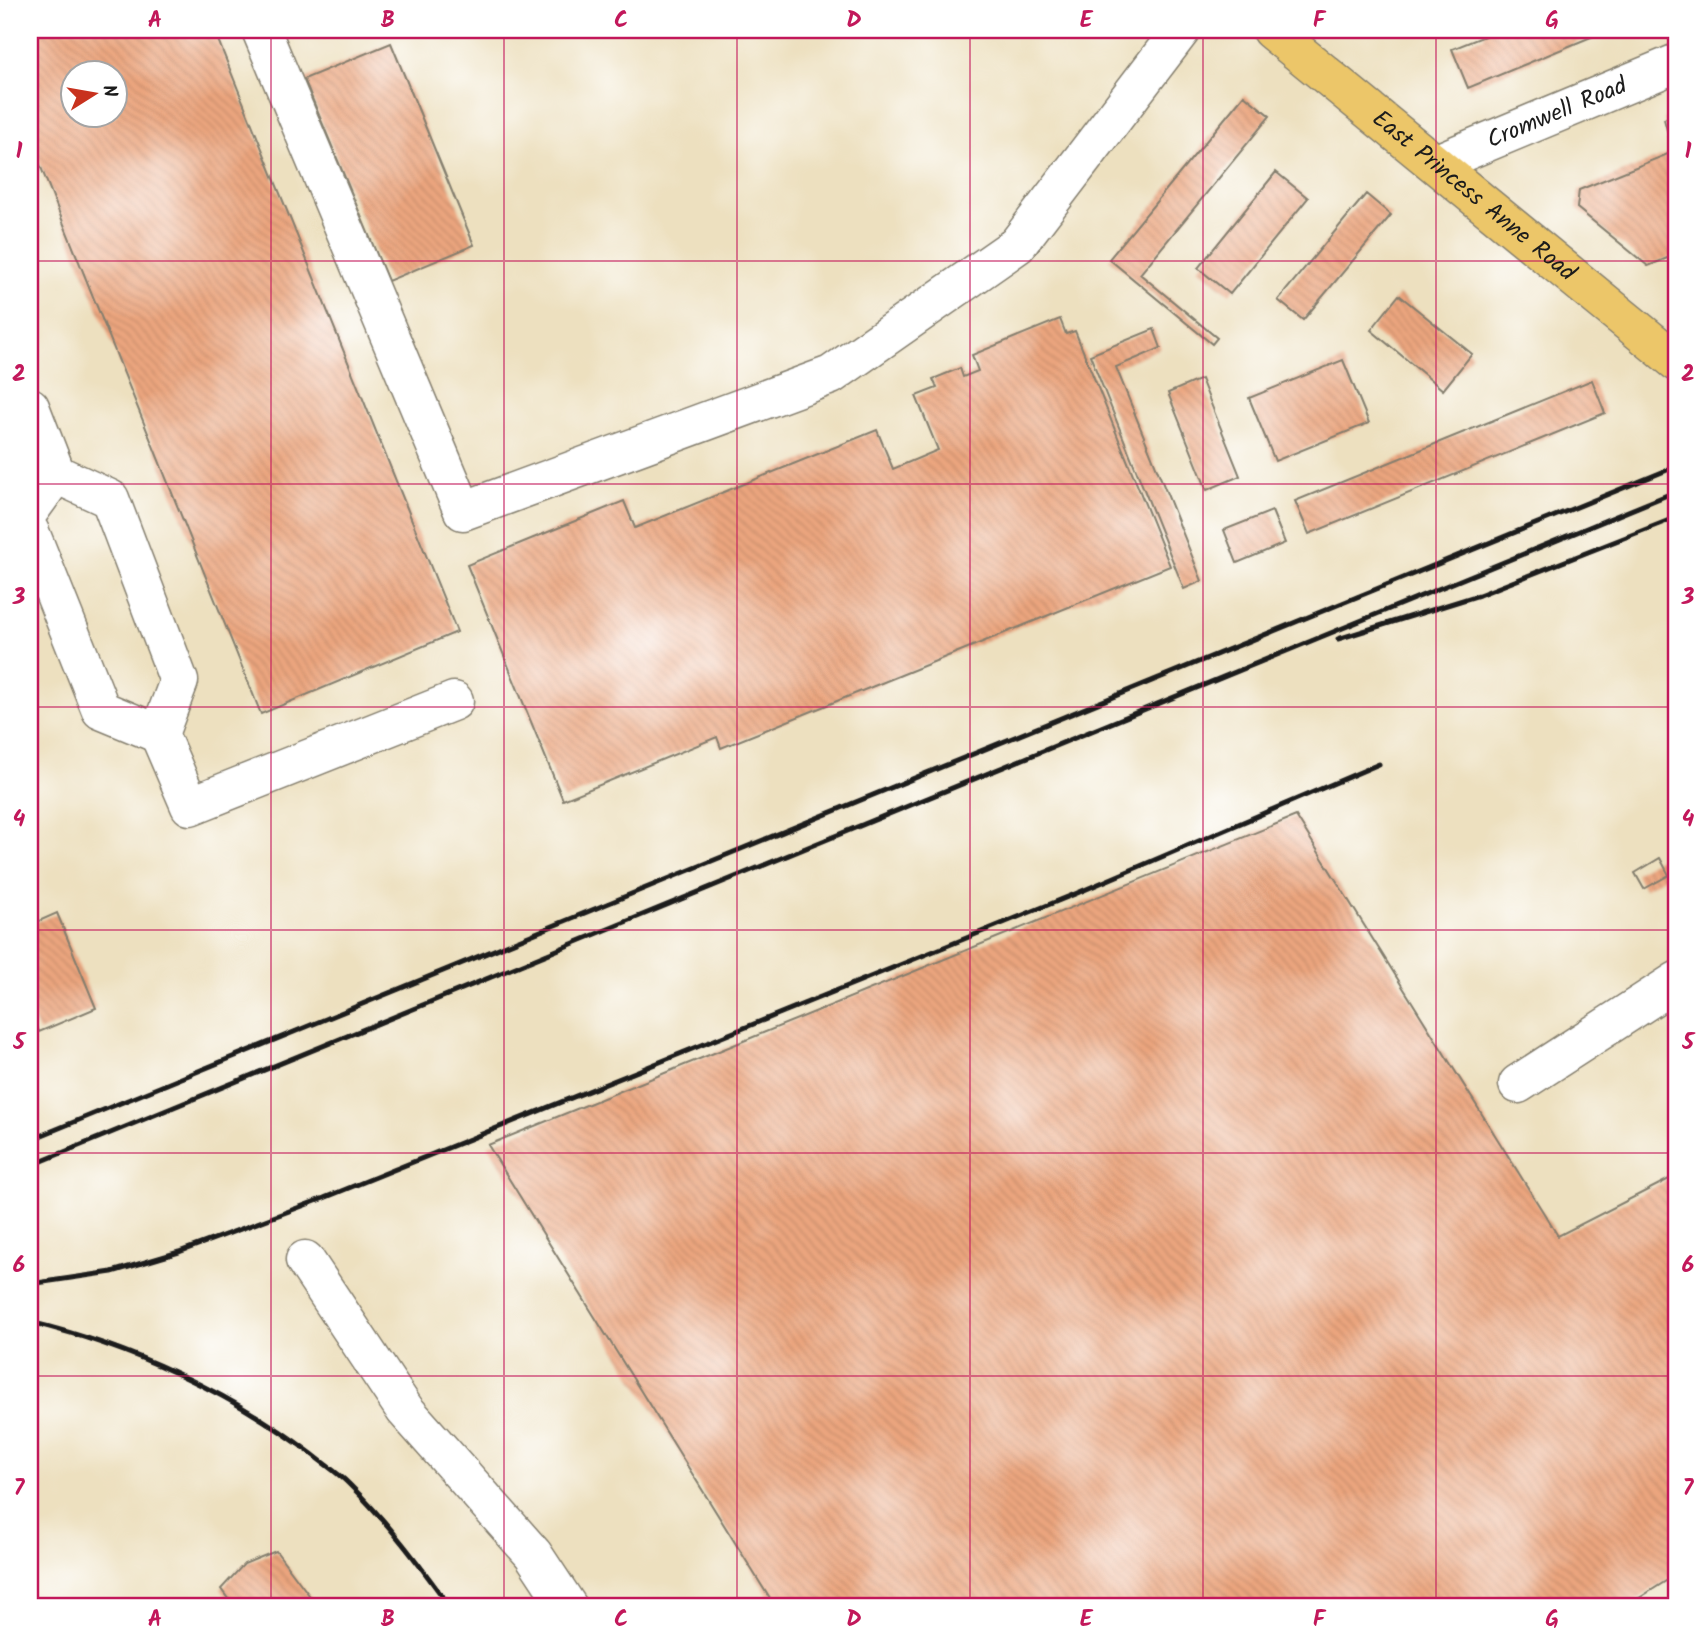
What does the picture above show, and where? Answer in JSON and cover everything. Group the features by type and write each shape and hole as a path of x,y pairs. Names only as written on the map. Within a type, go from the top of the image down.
{"main road":[{"name":"East Princess Anne Road","path":"1270,30 1437,163 1677,362"}],"street":[{"path":"261,30 463,511 831,375 1017,245 1181,30"},
{"name":"Cromwell Road","path":"1437,163 1677,63"},
{"path":"30,407 56,474 110,499 179,681 159,734 190,806 454,701"},
{"path":"30,510 56,474"},
{"path":"30,532 101,710 159,734"},
{"path":"1518,1084 1677,981"},
{"path":"305,1260 405,1409 533,1554 568,1607"}],"building":[{"path":"30,30 214,30 457,632 261,714 30,140"},
{"path":"1482,30 1608,30 1468,88 1452,49 1485,36"},
{"path":"391,43 474,245 388,281 304,79"},
{"path":"1244,95 1270,116 1140,274 1217,338 1212,344 1109,259"},
{"path":"1677,113 1677,254 1648,266 1577,208 1579,190 1673,152 1664,119"},
{"path":"1276,172 1308,198 1230,294 1198,268"},
{"path":"1366,194 1391,215 1303,320 1278,300"},
{"path":"1399,295 1472,354 1443,390 1371,330"},
{"path":"1060,319 1066,334 1075,331 1170,566 721,748 717,737 563,800 467,565 624,501 635,528 877,430 893,469 938,450 916,396 937,388 933,379 960,368 963,377 978,371 972,355"},
{"path":"1154,329 1161,348 1116,367 1202,581 1184,589 1090,355"},
{"path":"1343,360 1369,423 1275,461 1249,398"},
{"path":"1201,379 1240,476 1207,490 1168,393"},
{"path":"1592,380 1605,413 1309,534 1295,501"},
{"path":"1272,511 1285,543 1237,563 1224,530"},
{"path":"1296,816 1558,1236 1677,1175 1677,1574 1625,1607 999,1607 997,1603 990,1607 775,1607 488,1145"},
{"path":"1660,858 1669,875 1644,889 1635,873"},
{"path":"57,913 96,1008 39,1032 30,1010 30,925"},
{"path":"276,1551 318,1607 234,1607 221,1589 244,1564"}],"railway":[{"path":"30,1140 1677,466"},
{"path":"30,1166 1677,491"},
{"path":"1338,639 1479,595 1677,517"},
{"path":"30,1284 112,1272 179,1252 324,1198 1075,894 1379,764"},
{"path":"30,1322 142,1358 213,1391 280,1432 336,1472 363,1498 402,1543 450,1607"}]}
